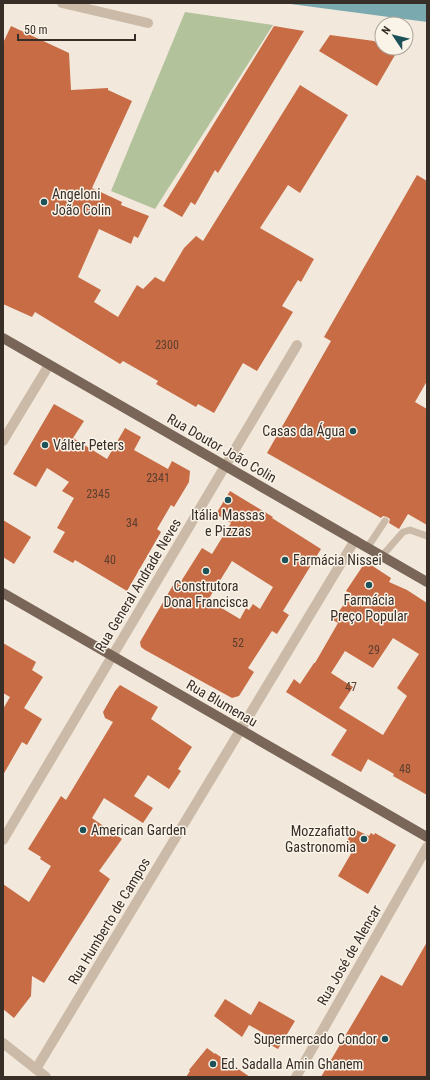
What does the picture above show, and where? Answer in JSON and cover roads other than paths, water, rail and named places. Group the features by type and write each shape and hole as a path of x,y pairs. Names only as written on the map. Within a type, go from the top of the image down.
{"main road":[{"name":"Rua Doutor João Colin","path":"3,338 427,582"},
{"name":"Rua Blumenau","path":"3,593 427,837"}],"street":[{"path":"62,3 148,23"},
{"name":"Rua General Andrade Neves","path":"3,840 297,345"},
{"path":"3,441 49,365"},
{"name":"Rua Humberto de Campos","path":"36,1069 355,540"},
{"name":"Rua José de Alencar","path":"296,1077 427,847"},
{"path":"3,1043 46,1077"}],"lane":[{"path":"368,548 385,521"},
{"path":"382,556 404,532 410,530 427,536"}],"water":[{"path":"283,3 427,3 427,22 414,20 414,16 382,16"}],"place":[{"name":"Angeloni João Colin","path":"44,202"},
{"name":"Casas da Água","path":"353,431"},
{"name":"Válter Peters","path":"45,445"},
{"name":"Itália Massas e Pizzas","path":"228,500"},
{"name":"Farmácia Nissei","path":"285,560"},
{"name":"Construtora Dona Francisca","path":"206,571"},
{"name":"Farmácia Preço Popular","path":"369,585"},
{"name":"American Garden","path":"83,830"},
{"name":"Mozzafiatto Gastronomia","path":"364,839"},
{"name":"Supermercado Condor","path":"385,1039"},
{"name":"Ed. Sadalla Amin Ghanem","path":"213,1064"}]}
